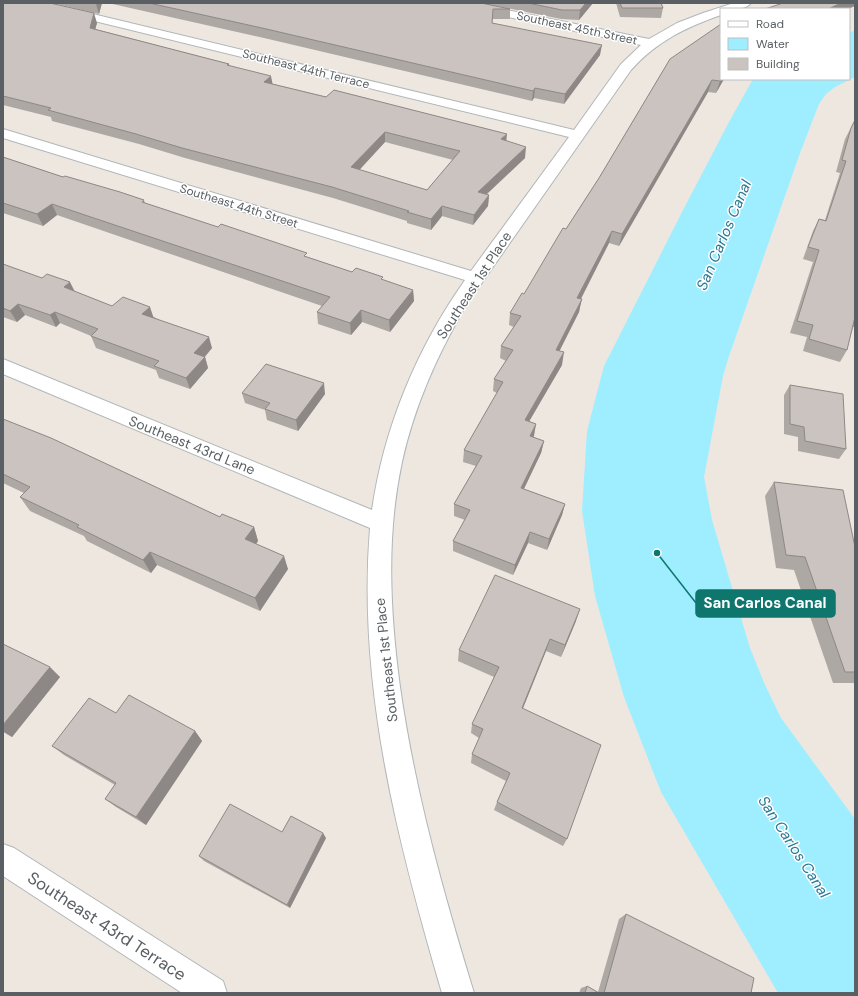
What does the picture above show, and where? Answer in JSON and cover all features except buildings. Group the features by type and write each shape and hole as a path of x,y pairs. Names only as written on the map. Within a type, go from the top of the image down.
{"street":[{"name":"Southeast 44th Terrace","path":"33,3 578,135"},
{"name":"Southeast 45th Street","path":"456,3 650,43"},
{"path":"730,8 745,3"},
{"name":"Southeast 1st Place","path":"458,993 422,869 396,750 381,647 378,568 381,523 391,463 401,427 414,393 443,330 476,278 626,67 639,52 650,43 667,33 720,11"},
{"name":"Southeast 44th Street","path":"3,133 476,278"},
{"name":"Southeast 43rd Lane","path":"3,366 381,523"},
{"name":"Southeast 43rd Terrace","path":"3,859 211,993"}],"water":[{"path":"855,30 855,77 850,80 850,32"},
{"path":"752,80 849,80 835,87 826,94 819,104 800,153 723,376 704,477 712,520 750,648 765,685 781,718 855,819 855,993 778,993 661,792 624,697 595,596 582,511 587,431 604,366 729,122"}],"place":[{"name":"San Carlos Canal","path":"657,553"}]}
